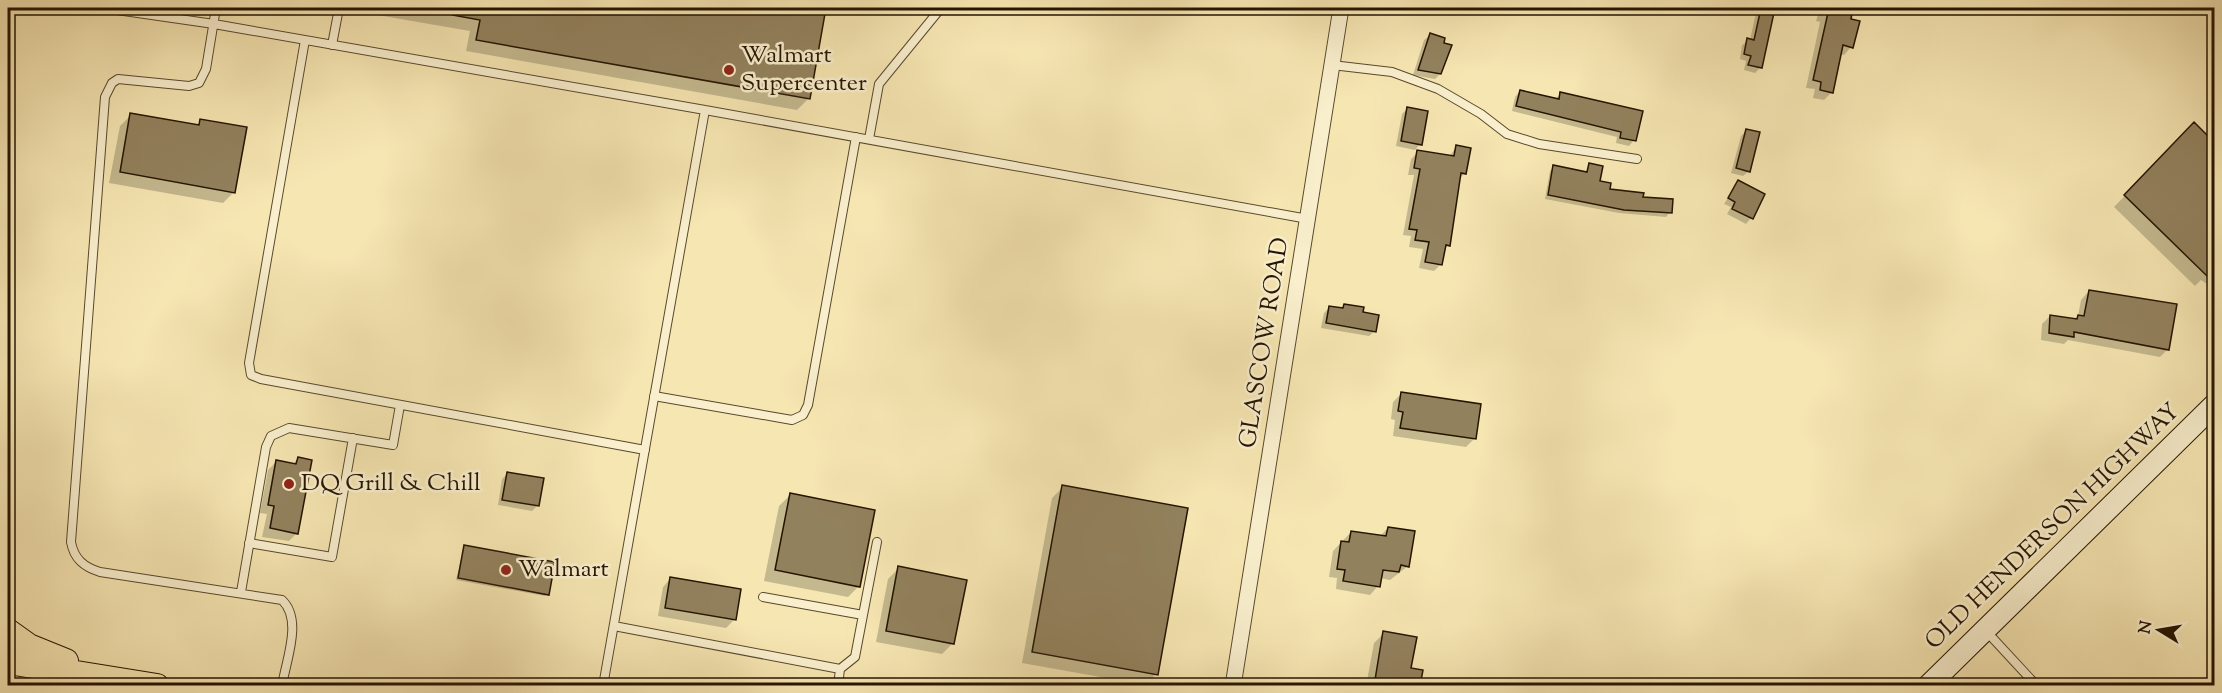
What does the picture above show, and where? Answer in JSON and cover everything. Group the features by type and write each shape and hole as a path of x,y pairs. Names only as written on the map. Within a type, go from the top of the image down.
{"highway":[{"path":"8,631 29,646 108,677"},
{"path":"8,662 157,686"}],"main road":[{"name":"OLD HENDERSON HIGHWAY","path":"1928,686 2214,405"}],"street":[{"name":"GLASCOW ROAD","path":"1233,686 1341,8"}],"lane":[{"path":"103,8 214,24 1308,219"},
{"path":"216,8 206,69 199,83 189,86 125,78 112,83 105,97 71,542 76,557 83,564 100,572 282,600 290,610 293,622 282,686"},
{"path":"332,45 339,8"},
{"path":"869,139 879,84 941,8"},
{"path":"304,40 249,363 251,375 261,379 645,450"},
{"path":"1332,65 1392,72 1420,82 1438,89 1481,114 1508,134 1539,144 1637,159"},
{"path":"603,686 705,110"},
{"path":"654,396 792,420 803,415 808,405 856,137"},
{"path":"241,592 266,447 271,436 289,428 393,445 400,405"},
{"path":"249,543 332,557 353,438"},
{"path":"838,686 840,669 855,657 877,542"},
{"path":"763,597 862,615"},
{"path":"614,626 840,669"},
{"path":"1984,629 2037,686"}],"building":[{"name":"Walmart Supercenter","path":"453,8 826,8 810,99 476,40 480,20 452,15"},
{"path":"1761,8 1775,8 1762,68 1748,65 1751,56 1744,54 1747,38 1754,40"},
{"path":"1829,8 1853,8 1851,19 1860,21 1853,48 1843,45 1833,93 1820,90 1821,82 1813,80"},
{"path":"1430,33 1445,38 1444,43 1452,45 1441,74 1418,70"},
{"path":"1520,90 1559,99 1560,92 1643,111 1636,141 1620,138 1621,132 1516,106"},
{"path":"1407,107 1428,111 1422,145 1401,141"},
{"path":"130,113 199,125 200,119 247,127 235,193 120,172"},
{"path":"2194,122 2214,142 2214,268 2207,276 2124,195"},
{"path":"1746,129 1760,132 1750,172 1736,168"},
{"path":"1456,145 1471,148 1466,174 1461,173 1450,246 1446,245 1442,265 1425,262 1429,242 1415,240 1417,230 1409,229 1420,169 1414,168 1417,150 1454,156"},
{"path":"1589,163 1603,166 1600,181 1611,183 1610,189 1644,193 1643,197 1673,199 1672,213 1624,210 1548,195 1553,165 1587,172"},
{"path":"1738,180 1765,194 1753,219 1732,209 1735,202 1728,198"},
{"path":"2089,290 2177,304 2169,350 2074,332 2074,337 2049,333 2050,315 2077,319 2078,315 2084,316"},
{"path":"1344,304 1364,307 1363,312 1379,315 1376,332 1326,323 1329,306 1343,308"},
{"path":"1401,392 1481,404 1476,439 1400,428 1403,412 1398,411"},
{"name":"DQ Grill & Chill","path":"298,457 312,460 298,534 270,528 274,506 268,505 276,460 296,464"},
{"path":"507,472 544,478 539,506 502,500"},
{"path":"1062,485 1188,508 1158,675 1032,652"},
{"path":"790,493 875,510 860,587 775,570"},
{"path":"1388,527 1415,531 1409,567 1401,565 1399,572 1383,570 1380,587 1343,581 1345,570 1337,569 1341,541 1349,542 1351,531 1386,536"},
{"name":"Walmart","path":"464,545 555,562 549,595 458,578"},
{"path":"898,566 967,580 954,644 886,631"},
{"path":"670,577 741,589 736,620 665,608"},
{"path":"1383,631 1417,637 1411,668 1423,670 1420,686 1374,686"}],"place":[{"name":"Walmart Supercenter","path":"729,70"},
{"name":"DQ Grill & Chill","path":"289,484"},
{"name":"Walmart","path":"506,570"}]}
